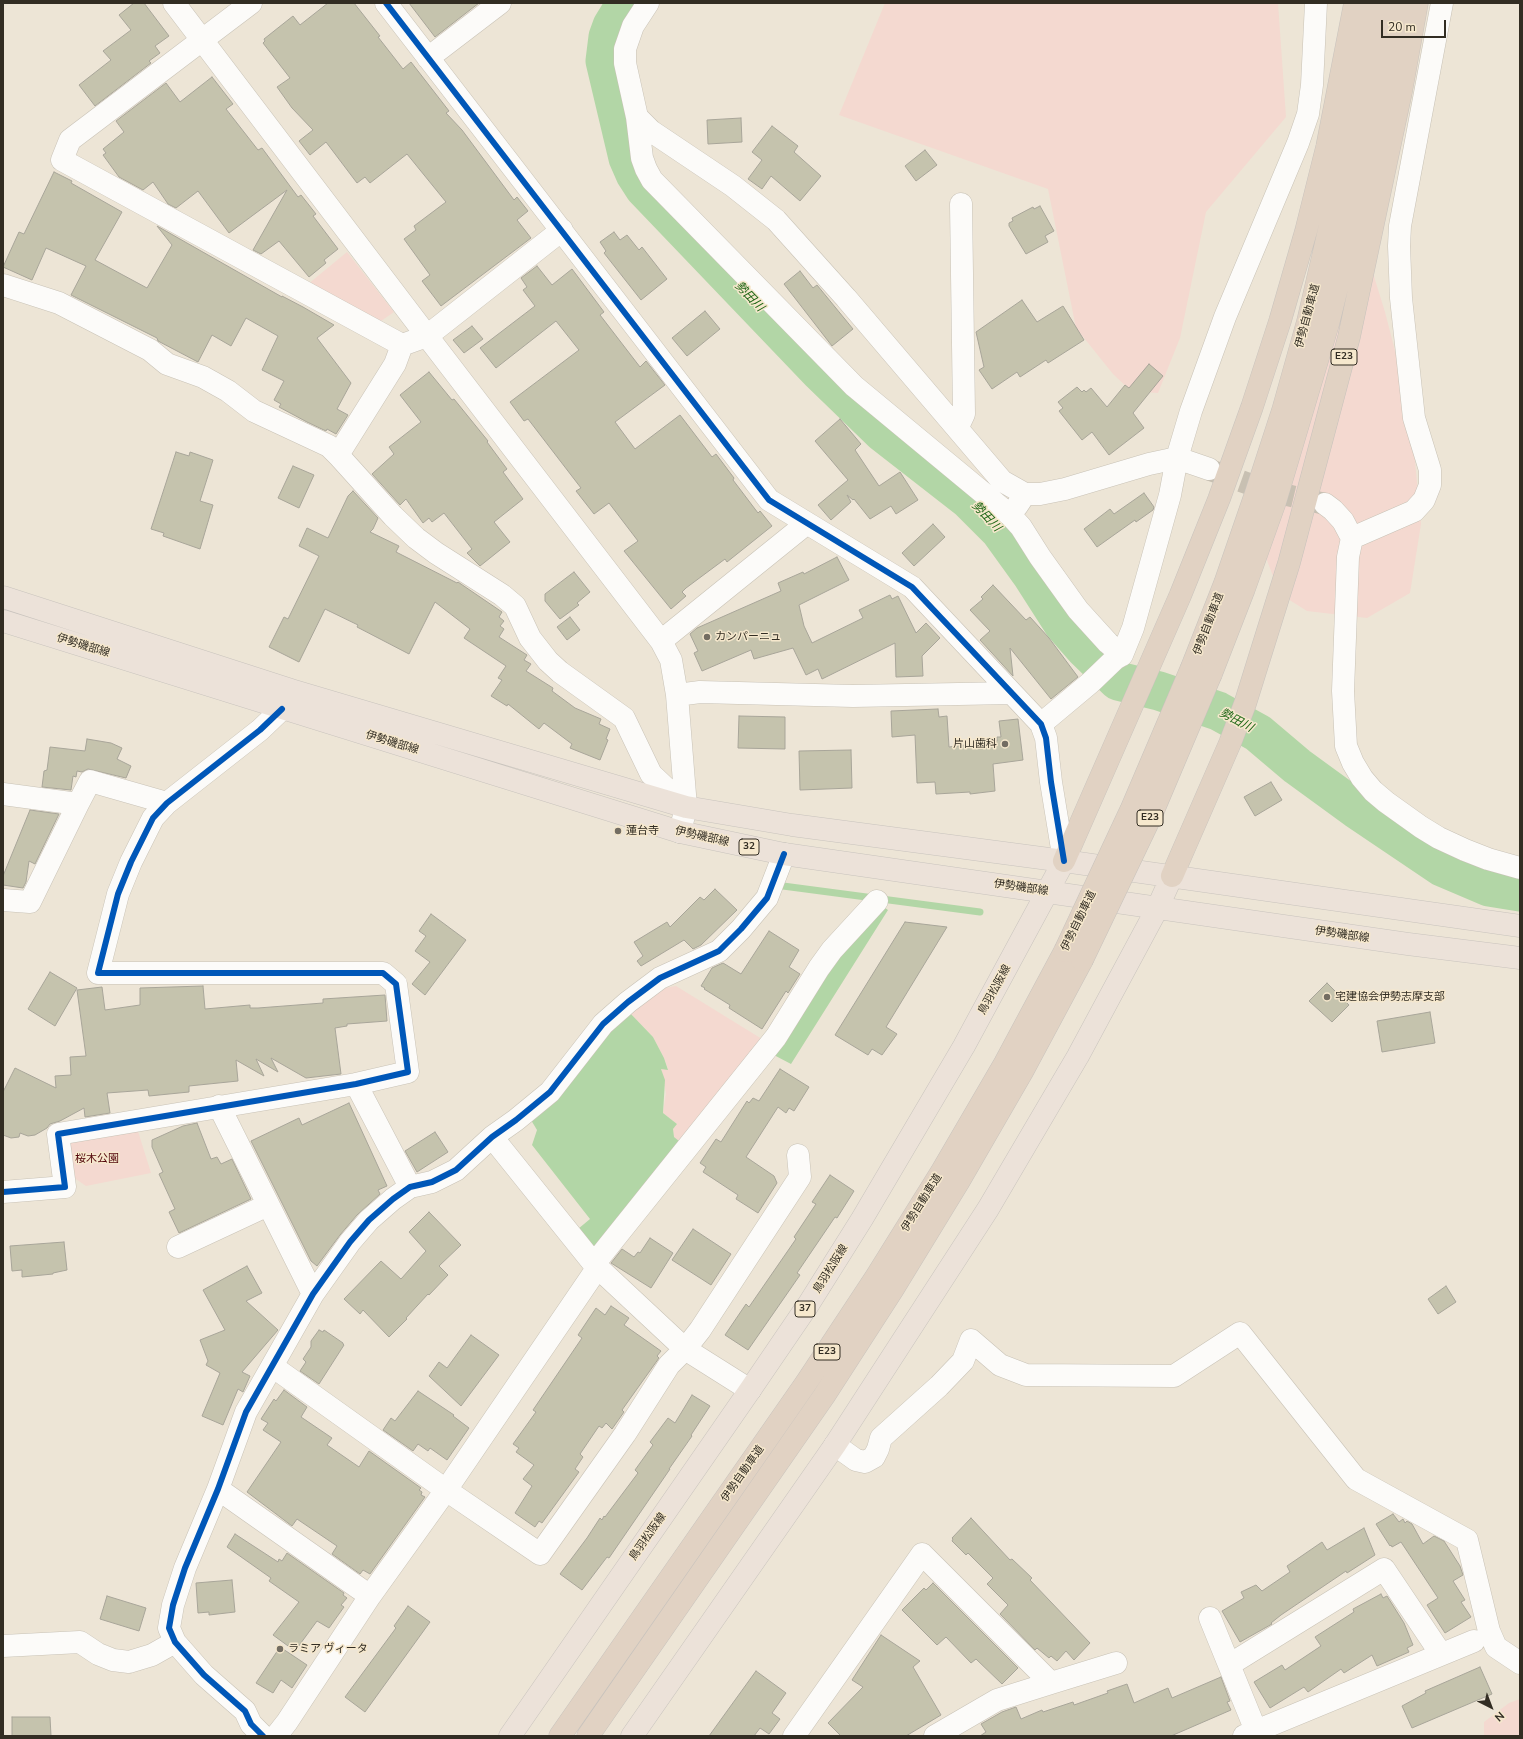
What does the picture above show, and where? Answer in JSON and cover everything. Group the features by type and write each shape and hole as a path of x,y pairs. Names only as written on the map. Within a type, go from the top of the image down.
{"highway":[{"path":"1064,861 1180,596 1219,499 1252,407 1280,321 1306,231 1327,147 1355,3"},
{"name":"伊勢自動車道","path":"1201,670 1224,583 1255,496 1283,410 1308,321 1348,148 1374,3"},
{"name":"伊勢自動車道","path":"588,1736 824,1396 894,1289 1022,1072 1074,955 1131,810 1201,670 1244,589 1275,502 1328,324 1349,239 1369,151 1396,3"},
{"name":"E23","path":"1172,876 1230,743 1245,704 1289,563 1349,337 1401,92 1417,3"},
{"name":"伊勢自動車道","path":"560,1736 806,1383 876,1277 942,1171 1002,1069 1074,955"}],"main road":[{"name":"伊勢磯部線","path":"3,598 291,690 686,807 792,825 1064,861 1520,926"},
{"name":"伊勢磯部線","path":"3,621 680,832 784,854 1408,944 1520,958"},
{"name":"鳥羽松阪線","path":"510,1736 808,1305 862,1219 964,1046 1064,861"},
{"path":"632,1736 835,1445 932,1296 1034,1134 1085,1043 1157,908 1172,876"}],"street":[{"path":"174,3 661,641 671,660 677,695 686,807 680,832"},
{"path":"251,3 203,41 70,140 62,160 402,345 427,336 562,230"},
{"path":"386,3 769,500 806,524 823,532 912,587 1041,724 1046,738 1051,782 1064,861"},
{"path":"428,58 500,3"},
{"path":"648,3 633,26 625,49 625,63 637,117 642,158 652,180 854,386 1011,516 1022,527 1040,557 1078,610 1118,657"},
{"path":"1041,724 1090,683 1118,657 1133,628 1170,495 1177,458 1190,411 1225,317 1298,143 1308,114 1312,85 1316,3"},
{"path":"1352,538 1414,511 1424,500 1430,485 1430,470 1414,418 1401,298 1399,246 1400,226 1442,3"},
{"path":"637,117 651,131 733,186 776,220 958,427 1002,481 1025,494 1040,494 1065,489 1149,464 1177,458 1209,469"},
{"path":"958,427 964,414 961,204"},
{"path":"3,285 66,307 150,350 167,364 203,377 228,391 254,411 329,446 393,516 416,538 436,553 502,595 515,606 530,638 548,661 560,672 624,718 651,774 686,807"},
{"path":"338,455 395,364 402,345"},
{"path":"1011,516 1025,494"},
{"path":"1325,504 1343,521 1352,538 1348,557 1343,691 1346,746 1353,763 1362,778 1373,790 1386,802 1421,827 1439,838 1465,850 1488,859 1520,868"},
{"path":"661,641 806,524"},
{"path":"677,695 700,692 853,696 1011,693"},
{"path":"3,1192 65,1188 58,1134 356,1084 408,1072 396,984 383,973 98,974 118,894 131,862 154,818 167,803 260,730 282,709"},
{"path":"3,900 30,902 90,781 167,803"},
{"path":"3,794 78,804"},
{"path":"263,1736 251,1724 245,1711 204,1675 175,1642 169,1628 173,1605 184,1568 218,1489 246,1412 313,1294 350,1242 369,1220 393,1199 410,1187 432,1182 456,1170 492,1136 516,1120 550,1092 603,1024 628,1002 660,978 719,951 741,929 767,898 784,854"},
{"path":"276,1736 287,1722 370,1596 446,1490 596,1265 776,1037 832,950 876,901"},
{"path":"356,1084 410,1187"},
{"path":"219,1106 313,1294"},
{"path":"492,1136 596,1265 685,1349 750,1390"},
{"path":"272,1366 446,1490 540,1554 625,1434 669,1365 685,1349 700,1330 800,1177 798,1155"},
{"path":"178,1247 268,1205"},
{"path":"835,1445 856,1460 865,1462 874,1457 881,1438 939,1386 962,1361 971,1340 1000,1364 1026,1375 1174,1376 1240,1333 1356,1478 1467,1540 1489,1631 1496,1647 1520,1663"},
{"path":"218,1489 370,1596"},
{"path":"794,1736 922,1554 1051,1683"},
{"path":"1229,1665 1384,1569 1441,1654"},
{"path":"1210,1618 1229,1665 1250,1733 1474,1641"},
{"path":"3,1646 80,1642 98,1654 113,1660 129,1662 152,1655 175,1642"},
{"path":"935,1736 997,1700 1116,1663"}],"green space":[{"path":"885,3 1278,3 1286,117 1206,212 1180,338 1158,393 1131,391 1113,374 1076,328 1048,189 839,115"},
{"path":"1359,228 1385,312 1410,409 1421,524 1410,593 1367,618 1307,611 1280,594 1266,558"},
{"path":"347,252 394,312 381,321 307,285"},
{"path":"676,986 762,1039 684,1145 674,1137 673,1129 677,1124 663,1113 666,1093 661,1069 668,1069 664,1058 653,1037 630,1013 665,988"},
{"name":"桜木公園","path":"137,1128 151,1173 86,1186 73,1177 67,1148 75,1138"},
{"path":"1520,1699 1520,1736 1484,1736 1484,1722 1509,1703"}],"shaded area":[{"path":"881,905 888,910 791,1064 772,1054 824,969"},
{"path":"630,1013 653,1037 664,1058 668,1070 661,1069 665,1080 663,1113 677,1124 673,1129 674,1137 684,1145 596,1250 578,1229 590,1219 532,1145 537,1130 531,1120 611,1029"}],"building":[{"path":"134,3 144,3 169,36 155,46 160,53 149,61 151,63 95,106 79,85 111,60 103,51 131,30 119,15"},
{"path":"328,3 354,3 380,36 378,37 403,69 411,62 449,111 446,113 462,130 514,200 517,197 528,211 517,220 531,238 441,306 422,281 430,275 404,239 416,230 414,226 446,202 407,154 370,183 365,177 357,183 326,142 310,155 299,141 313,130 292,108 277,87 290,78 263,43 265,41 264,39 293,16 300,25"},
{"path":"409,3 479,3 435,37"},
{"path":"212,77 233,104 226,109 258,150 262,148 298,197 301,195 316,214 313,216 338,249 324,260 326,263 309,277 279,241 261,254 253,250 287,190 229,233 198,191 176,208 168,204 153,182 143,190 119,177 103,155 106,153 103,149 124,132 116,121 166,83 180,102"},
{"path":"741,118 742,142 708,144 707,120"},
{"path":"772,126 798,146 794,152 821,176 800,201 771,176 762,189 748,179 762,160 752,152"},
{"path":"925,150 937,165 916,181 905,166"},
{"path":"54,172 72,181 71,183 122,212 95,260 147,288 172,245 157,226 334,325 317,338 351,383 337,409 348,415 336,434 307,422 279,407 281,404 274,400 284,381 262,370 278,336 246,318 231,346 212,335 198,362 158,341 157,338 71,295 86,266 46,248 32,280 3,267 19,232 24,234"},
{"path":"1040,206 1054,231 1045,236 1048,242 1026,254 1009,226 1009,223 1013,221 1012,218 1033,207 1034,209"},
{"path":"614,232 620,240 627,235 639,250 642,247 667,279 641,300 604,253 606,251 600,242"},
{"path":"537,266 552,285 572,269 604,312 600,315 640,367 646,361 665,385 615,422 635,449 680,415 712,457 716,454 734,478 733,480 758,513 760,511 772,526 727,562 725,559 686,588 682,592 686,596 671,609 624,551 638,541 609,503 594,514 576,491 581,488 528,419 524,421 510,402 579,350 556,321 496,368 480,348 535,306 523,290 527,287 521,278"},
{"path":"800,271 813,288 817,285 853,329 832,346 784,284"},
{"path":"1022,300 1037,322 1063,306 1084,340 1048,363 1046,360 1020,377 1017,372 992,389 979,370 984,367 976,332"},
{"path":"705,311 720,329 687,356 672,338"},
{"path":"472,326 483,339 464,353 453,340"},
{"path":"1149,364 1163,376 1133,413 1144,428 1109,455 1092,432 1082,440 1059,411 1063,408 1058,402 1077,387 1082,392 1084,390 1086,392 1091,388 1107,407 1125,385 1129,388"},
{"path":"429,372 452,400 454,399 488,441 487,442 507,469 503,472 523,499 494,522 510,542 480,566 467,553 472,549 444,513 432,522 429,518 423,523 406,499 400,505 372,474 394,454 389,447 421,422 400,395"},
{"path":"840,419 861,444 855,450 879,486 900,472 918,500 896,514 891,506 870,519 854,499 853,500 847,495 851,502 831,520 818,505 848,480 815,441"},
{"path":"176,452 189,456 190,452 213,460 200,501 213,505 200,549 163,536 164,533 151,529"},
{"path":"293,466 314,475 299,508 278,498"},
{"path":"353,491 378,518 370,532 399,546 396,552 457,583 458,582 502,612 499,617 504,621 500,626 504,629 499,637 527,655 524,660 531,664 526,671 553,688 552,691 575,708 601,719 599,724 610,729 606,739 608,740 600,760 570,748 572,744 544,723 539,729 508,704 507,706 491,696 502,680 498,678 506,666 464,638 470,629 435,602 409,654 357,627 358,625 325,609 299,662 269,647 284,617 288,619 319,556 299,546 307,528 328,538 348,496"},
{"path":"1144,493 1154,507 1153,510 1136,522 1135,520 1097,547 1084,529 1110,509 1114,514"},
{"path":"933,524 945,537 914,566 902,553"},
{"path":"837,557 849,580 799,605 804,626 812,643 863,618 859,610 890,595 892,599 898,596 916,633 926,623 940,638 922,656 923,676 896,677 895,643 822,679 818,669 806,675 793,648 754,659 751,650 702,671 694,653 698,651 690,634 697,628 781,591 778,583 803,572 804,574"},
{"path":"574,572 590,592 577,603 579,605 560,619 545,601 545,594"},
{"path":"993,585 1026,620 1030,617 1049,638 1078,677 1051,699 1010,648 1013,676 980,640 990,631 970,610 983,599 981,597"},
{"path":"570,617 580,630 567,640 557,627"},
{"path":"938,709 939,717 947,716 949,747 997,741 997,737 1001,737 999,721 1018,719 1023,760 993,764 995,791 970,794 970,792 936,794 935,782 917,783 915,735 892,737 891,711"},
{"path":"739,716 785,717 785,749 738,748"},
{"path":"87,739 111,743 122,748 117,759 131,766 126,778 88,769 82,772 77,771 76,777 73,776 71,790 42,787 44,771 47,770 50,747 85,751"},
{"path":"851,750 852,788 800,790 799,751"},
{"path":"1271,782 1282,800 1255,816 1244,797"},
{"path":"30,810 59,814 35,864 29,861 26,882 23,888 3,885 3,876"},
{"path":"715,889 737,910 701,945 693,949 684,940 641,966 637,961 643,956 634,942 667,922 670,927 700,897 704,900"},
{"path":"431,914 466,940 425,995 412,984 430,962 415,951 426,936 419,931"},
{"path":"905,922 947,927 886,1027 897,1034 882,1055 872,1049 868,1055 835,1035"},
{"path":"769,931 799,950 789,967 800,974 788,993 786,991 762,1029 729,1008 730,1005 701,986 712,968 723,963 741,974"},
{"path":"50,972 77,988 55,1026 28,1009"},
{"name":"宅建協会伊勢志摩支部","path":"1327,983 1349,1005 1332,1022 1309,1001"},
{"path":"203,986 205,1009 250,1005 250,1008 258,1008 323,1003 323,999 385,995 387,1021 347,1024 347,1026 335,1028 341,1074 306,1078 271,1058 278,1072 256,1059 264,1076 236,1060 238,1081 189,1086 189,1092 149,1096 148,1090 107,1093 110,1113 85,1117 84,1108 60,1121 50,1124 47,1128 35,1135 28,1136 20,1133 19,1137 11,1138 3,1135 3,1092 15,1068 56,1088 55,1076 71,1075 70,1057 86,1056 77,990 102,987 105,1010 140,1005 140,988"},
{"path":"1430,1012 1435,1043 1382,1052 1377,1021"},
{"path":"780,1069 809,1087 794,1111 789,1108 786,1113 778,1107 746,1157 774,1176 777,1183 758,1213 736,1199 738,1195 703,1172 706,1167 700,1163 716,1139 721,1142 747,1101 749,1103 753,1098 759,1101"},
{"path":"349,1103 387,1186 378,1190 380,1194 357,1215 317,1266 311,1261 251,1141 299,1118 302,1125"},
{"path":"197,1123 211,1159 217,1157 221,1164 232,1159 251,1199 179,1233 169,1212 175,1209 159,1174 163,1172 152,1147 152,1140 183,1126"},
{"path":"435,1132 448,1152 417,1172 405,1151"},
{"path":"830,1175 854,1191 837,1218 835,1217 797,1273 800,1275 748,1350 725,1335 746,1304 749,1307 796,1239 794,1237 816,1204 812,1202"},
{"path":"429,1212 461,1245 439,1266 448,1275 429,1295 428,1294 406,1318 407,1319 389,1337 363,1310 360,1314 344,1299 381,1261 401,1279 426,1251 409,1232"},
{"path":"693,1229 731,1254 711,1285 672,1260"},
{"path":"650,1238 673,1253 651,1288 611,1263 622,1249 634,1257 638,1252 640,1253"},
{"path":"64,1242 67,1270 53,1274 22,1277 22,1270 12,1271 10,1246"},
{"path":"247,1266 262,1293 246,1301 278,1330 242,1372 250,1376 243,1392 238,1389 223,1425 202,1416 220,1373 206,1365 208,1361 200,1340 225,1330 203,1290"},
{"path":"1446,1286 1456,1302 1438,1314 1428,1299"},
{"path":"611,1306 629,1318 624,1325 661,1351 657,1356 659,1358 622,1410 624,1412 612,1429 606,1423 602,1428 599,1426 580,1454 583,1457 575,1469 579,1472 542,1523 539,1521 535,1527 515,1513 532,1486 523,1479 534,1465 516,1452 519,1448 513,1444 536,1412 533,1410 582,1338 578,1335 596,1308 605,1315"},
{"path":"319,1330 323,1332 324,1330 344,1345 319,1384 300,1371 306,1362 303,1359 311,1347 311,1341"},
{"path":"471,1335 499,1355 461,1406 429,1376 439,1362 447,1368"},
{"path":"284,1390 307,1407 301,1417 332,1438 327,1445 359,1467 369,1451 421,1488 419,1490 422,1492 421,1495 425,1497 370,1574 363,1570 360,1574 332,1554 337,1546 297,1519 292,1526 247,1492 281,1442 263,1430 268,1423 261,1419 274,1399 276,1401"},
{"path":"418,1391 454,1415 453,1416 469,1428 447,1460 430,1448 428,1451 418,1444 413,1451 383,1430 391,1418 395,1421"},
{"path":"692,1395 710,1406 691,1435 692,1436 609,1558 607,1557 582,1590 560,1574 600,1518 602,1520 604,1516 605,1517 638,1473 635,1470 653,1445 650,1442 668,1418 675,1423"},
{"path":"1393,1514 1399,1522 1403,1519 1405,1523 1407,1521 1412,1524 1423,1544 1434,1536 1444,1541 1460,1566 1463,1575 1453,1581 1465,1600 1461,1602 1471,1617 1445,1633 1427,1605 1438,1598 1401,1542 1392,1547 1391,1545 1390,1546 1376,1524"},
{"path":"971,1518 1010,1560 1012,1559 1032,1578 1030,1580 1090,1643 1074,1660 1066,1651 1057,1661 1051,1656 1049,1658 1037,1648 1035,1650 1000,1614 1008,1605 987,1584 993,1578 968,1553 966,1555 952,1541 952,1538"},
{"path":"1364,1528 1375,1555 1347,1573 1346,1571 1281,1615 1271,1623 1272,1624 1240,1642 1222,1611 1244,1598 1241,1592 1256,1585 1262,1591 1290,1572 1287,1566 1322,1542 1327,1550"},
{"path":"235,1534 278,1562 279,1559 282,1561 287,1553 344,1593 343,1595 347,1598 341,1605 344,1607 329,1628 317,1621 295,1651 273,1635 299,1602 269,1581 271,1578 227,1547"},
{"path":"232,1580 235,1612 209,1615 209,1612 198,1613 196,1583"},
{"path":"933,1583 1018,1668 1002,1684 976,1659 971,1663 946,1637 937,1645 902,1610 924,1588 926,1590"},
{"path":"1381,1594 1383,1598 1387,1596 1404,1623 1413,1645 1407,1648 1409,1652 1377,1666 1372,1655 1344,1673 1341,1669 1308,1692 1304,1687 1270,1708 1254,1682 1282,1665 1285,1670 1321,1646 1315,1637 1354,1612 1353,1609"},
{"path":"107,1596 146,1608 139,1631 100,1619"},
{"path":"408,1606 430,1622 365,1712 345,1697 396,1628 394,1626"},
{"path":"881,1635 920,1661 913,1667 941,1715 906,1736 841,1736 828,1723 863,1687 852,1680"},
{"path":"280,1647 307,1665 292,1688 281,1680 273,1693 256,1683"},
{"path":"1480,1667 1492,1694 1412,1728 1402,1706 1426,1693 1425,1691"},
{"path":"756,1671 786,1693 772,1713 780,1719 769,1734 760,1728 754,1736 709,1736"},
{"path":"1221,1677 1230,1701 1227,1702 1231,1710 1171,1736 980,1736 986,1732 981,1724 1002,1712 1016,1707 1021,1719 1042,1710 1043,1712 1073,1702 1074,1705 1108,1693 1107,1691 1127,1684 1134,1703 1168,1688 1172,1698"},
{"path":"12,1717 50,1717 51,1736 12,1736"}],"waterway":[{"name":"勢田川","path":"626,3 612,26 608,37 605,61 628,158 635,174 644,188 820,372 882,432 968,499 1000,531 1031,574 1063,624 1084,648 1118,681 1159,691 1218,711 1258,733 1297,766 1356,809 1442,867 1489,887 1520,892"},
{"path":"783,886 980,912"}],"tunnel":[{"path":"1210,470 1266,490 1325,504"}],"cycle path":[{"path":"386,3 769,500 912,587 1041,724 1046,738 1051,782 1064,861"},
{"path":"3,1192 65,1187 58,1134 356,1084 408,1072 396,984 383,973 98,973 118,894 131,862 153,818 167,803 260,730 282,709"},
{"path":"263,1736 251,1724 245,1711 204,1675 175,1642 169,1628 173,1605 185,1568 218,1489 246,1412 313,1294 350,1242 369,1220 393,1199 410,1187 432,1182 456,1170 492,1137 516,1120 550,1092 603,1024 628,1002 660,978 719,951 741,929 767,898 784,854"}],"place":[{"name":"カンパーニュ","path":"707,637"},
{"name":"片山歯科","path":"1005,744"},
{"name":"蓮台寺","path":"618,831"},
{"name":"宅建協会伊勢志摩支部","path":"1327,997"},
{"name":"ラミア ヴィータ","path":"280,1649"}]}
